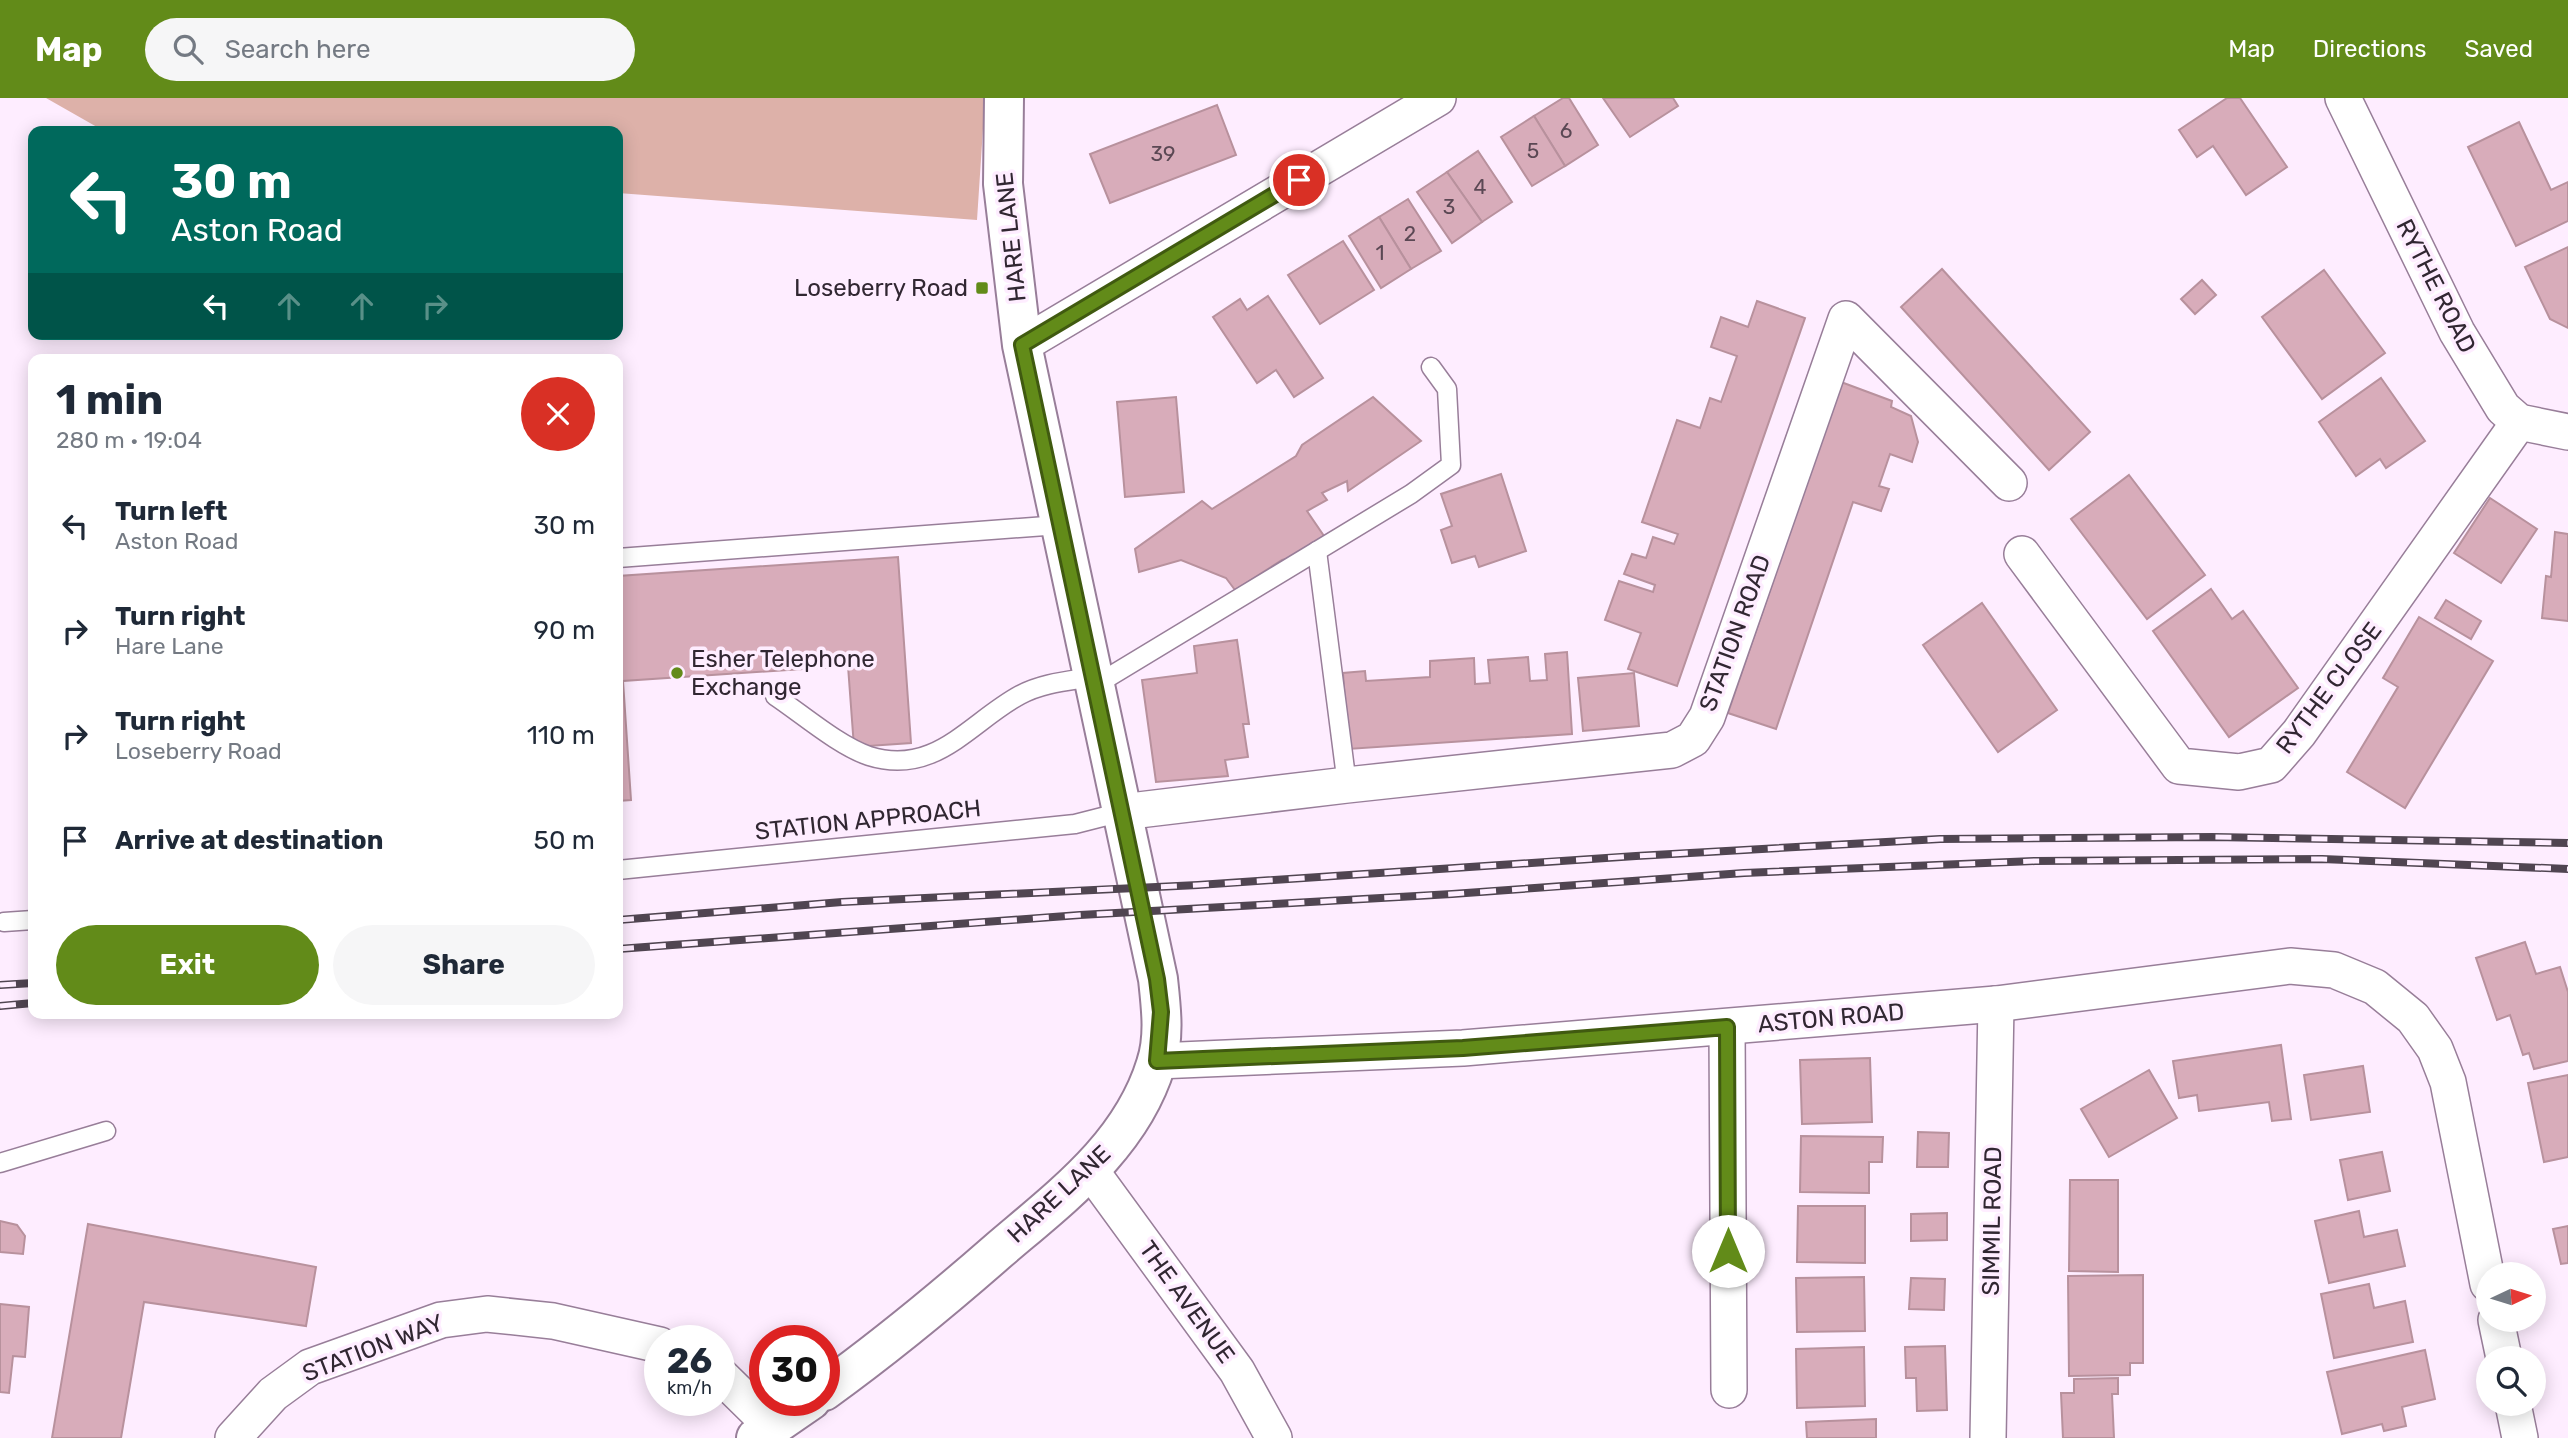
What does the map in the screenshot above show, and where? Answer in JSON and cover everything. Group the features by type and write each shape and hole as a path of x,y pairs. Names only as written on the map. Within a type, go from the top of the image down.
{"street":[{"name":"HARE LANE","path":"840,1379 953,1291 1091,1171 1138,1107 1157,1061 1161,1012 1157,979 1022,345 1003,184 1004,98"},
{"path":"1022,345 1438,98"},
{"name":"RYTHE ROAD","path":"2343,98 2457,332 2503,408 2519,422"},
{"name":"STATION ROAD","path":"1122,812 1672,750 1693,739 1707,717 1846,319 2009,483"},
{"path":"2519,422 2568,432"},
{"name":"RYTHE CLOSE","path":"2022,554 2179,766 2239,772 2271,765 2299,733 2519,422"},
{"name":"ASTON ROAD","path":"1157,1061 1463,1048 1996,1004 2290,966 2334,970 2375,987 2413,1018 2435,1049 2448,1082 2484,1262"},
{"name":"SIMMIL ROAD","path":"1988,1438 1996,1004"},
{"path":"1727,1027 1729,1390"},
{"name":"THE AVENUE","path":"1091,1171 1237,1371 1274,1438"},
{"name":"STATION WAY","path":"233,1438 273,1394 310,1367 441,1320 487,1314 553,1321 644,1341"},
{"path":"735,1394 765,1432 788,1416"},
{"path":"2515,1416 2520,1438"}],"lane":[{"path":"775,696 856,750 883,759 902,759 939,752 995,711 1036,687 1093,682 1317,551 1411,494 1451,465 1447,389 1431,367"},
{"path":"623,558 1059,525"},
{"path":"1317,551 1347,785"},
{"name":"STATION APPROACH","path":"623,869 1075,824 1122,812"},
{"path":"4,922 28,920"},
{"path":"0,1163 106,1131"}],"shaded area":[{"path":"46,98 985,98 977,220 623,193 623,126 95,126"}],"building":[{"path":"1563,98 1569,98 1598,145 1565,166 1534,116"},
{"path":"1603,98 1673,98 1678,106 1630,137"},
{"path":"2227,98 2240,98 2287,167 2246,195 2213,146 2197,157 2179,130"},
{"path":"1217,105 1236,155 1110,203 1090,154"},
{"path":"1534,116 1565,166 1532,186 1501,137"},
{"path":"2519,122 2551,190 2568,182 2568,221 2516,246 2468,147"},
{"path":"1478,151 1512,202 1482,222 1447,172"},
{"path":"1447,172 1482,222 1452,243 1417,192"},
{"path":"1408,199 1441,251 1411,269 1379,217"},
{"path":"1379,217 1411,269 1381,288 1349,236"},
{"path":"1343,241 1374,290 1320,324 1288,275"},
{"path":"2568,247 2568,328 2550,319 2525,267"},
{"path":"1942,269 2090,432 2049,470 1901,307"},
{"path":"2324,270 2385,353 2322,399 2262,317"},
{"path":"2202,280 2216,295 2195,314 2181,299"},
{"path":"1268,296 1323,378 1294,397 1276,370 1257,383 1213,317 1240,299 1247,310"},
{"path":"1757,301 1805,318 1677,686 1628,669 1641,633 1605,620 1619,581 1653,592 1655,585 1624,574 1632,554 1646,558 1653,537 1674,544 1678,534 1642,522 1677,420 1700,428 1710,398 1721,402 1737,356 1711,347 1721,317 1748,327"},
{"path":"2381,378 2425,441 2386,468 2380,459 2356,476 2319,422"},
{"path":"1841,382 1892,401 1891,407 1911,416 1918,442 1912,462 1890,454 1879,486 1889,489 1881,511 1853,502 1776,729 1728,713"},
{"path":"1176,397 1184,492 1125,497 1117,402"},
{"path":"1373,397 1421,441 1348,491 1347,481 1322,493 1327,500 1307,511 1324,536 1294,557 1282,560 1235,590 1226,578 1181,560 1139,572 1135,549 1202,501 1212,509 1296,456 1302,445"},
{"path":"1501,474 1526,551 1479,567 1475,556 1452,563 1441,530 1452,526 1441,494"},
{"path":"2129,475 2205,575 2147,619 2071,519"},
{"path":"2490,498 2537,529 2501,583 2454,553"},
{"path":"2555,532 2568,534 2568,621 2542,618 2546,576 2551,577"},
{"name":"Esher Telephone Exchange","path":"898,557 911,743 854,747 848,666 623,681 623,576"},
{"path":"2211,589 2232,619 2243,611 2298,688 2229,737 2153,631"},
{"path":"2446,600 2481,621 2471,639 2435,618"},
{"path":"1982,603 2057,710 1998,752 1923,645"},
{"path":"2419,617 2493,661 2405,808 2347,772 2398,687 2383,678"},
{"path":"1237,640 1249,724 1243,724 1248,757 1225,760 1228,776 1156,782 1142,680 1197,673 1194,646"},
{"path":"1567,652 1572,734 1348,749 1343,673 1365,671 1366,681 1430,677 1430,661 1474,658 1475,684 1490,683 1488,660 1528,657 1530,681 1547,680 1545,654"},
{"path":"1634,673 1639,726 1583,731 1578,678"},
{"name":"Esher Telephone Exchange","path":"623,681 631,800 623,801"},
{"path":"2525,942 2536,974 2560,967 2568,992 2568,1061 2534,1069 2529,1053 2523,1055 2510,1015 2497,1020 2476,958"},
{"path":"2281,1045 2291,1119 2272,1121 2269,1102 2199,1111 2197,1095 2179,1098 2173,1061"},
{"path":"1870,1058 1872,1122 1802,1124 1800,1060"},
{"path":"2363,1066 2370,1112 2311,1120 2304,1075"},
{"path":"2149,1070 2177,1118 2109,1157 2081,1109"},
{"path":"2568,1075 2568,1157 2544,1162 2528,1083"},
{"path":"1918,1132 1949,1133 1948,1167 1917,1167"},
{"path":"1801,1136 1883,1137 1882,1162 1869,1162 1869,1193 1800,1192"},
{"path":"2382,1152 2390,1191 2348,1200 2340,1160"},
{"path":"2070,1180 2118,1180 2118,1272 2069,1271"},
{"path":"1798,1206 1865,1206 1865,1263 1797,1262"},
{"path":"2359,1211 2364,1237 2397,1230 2405,1266 2329,1283 2315,1221"},
{"path":"1947,1213 1947,1240 1911,1241 1911,1214"},
{"path":"0,1221 17,1225 25,1236 23,1254 0,1252"},
{"path":"88,1224 316,1267 306,1326 144,1302 121,1438 52,1438"},
{"path":"2568,1226 2568,1263 2561,1264 2553,1229"},
{"path":"2143,1275 2143,1363 2130,1363 2130,1375 2069,1376 2068,1276"},
{"path":"1864,1277 1865,1331 1797,1332 1796,1278"},
{"path":"1911,1278 1945,1279 1944,1310 1909,1309"},
{"path":"2369,1284 2374,1308 2405,1301 2413,1342 2334,1358 2321,1294"},
{"path":"0,1304 29,1307 25,1357 13,1356 9,1393 0,1392"},
{"path":"1945,1346 1947,1410 1917,1411 1916,1378 1906,1378 1905,1347"},
{"path":"1864,1347 1865,1406 1797,1408 1796,1349"},
{"path":"2425,1350 2435,1399 2402,1407 2406,1426 2384,1431 2382,1424 2342,1434 2327,1372"},
{"path":"2118,1378 2118,1394 2112,1394 2114,1438 2063,1438 2061,1393 2074,1393 2074,1379"},
{"path":"1876,1419 1876,1438 1807,1438 1806,1422"}],"railway":[{"path":"623,920 842,902 1198,885 1940,839 2212,837 2568,843"},
{"path":"623,949 1080,915 1452,894 1744,873 2035,861 2322,859 2568,869"},
{"path":"0,985 28,983"},
{"path":"0,1006 28,1003"}],"place":[{"name":"Loseberry Road","path":"982,288"},
{"name":"Esher Telephone Exchange","path":"677,673"}],"route":[{"path":"1299,180 1022,345 1157,979 1161,1036 1157,1061 1463,1048 1727,1027 1728,1251"}]}
